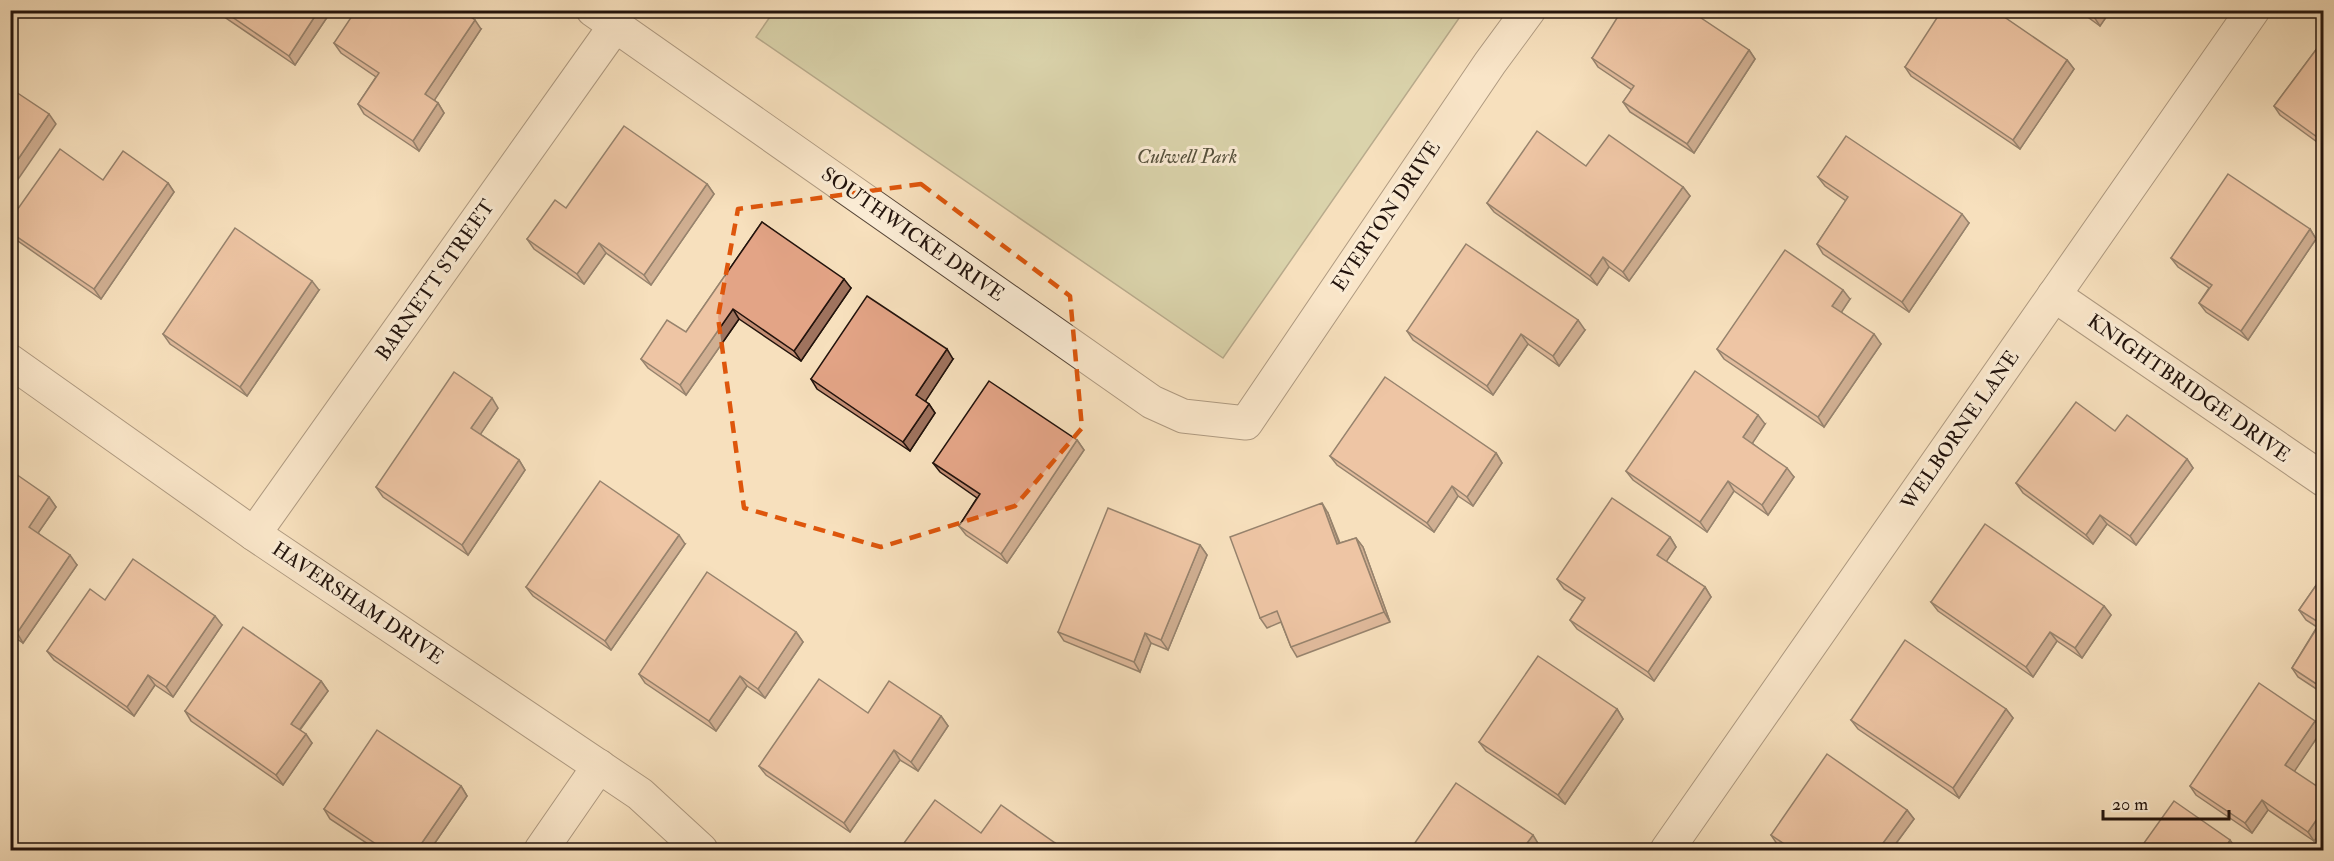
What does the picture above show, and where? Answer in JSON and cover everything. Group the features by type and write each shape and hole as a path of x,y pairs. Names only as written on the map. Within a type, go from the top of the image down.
{"street":[{"name":"EVERTON DRIVE","path":"1246,423 1490,63 1529,10"},
{"name":"WELBORNE LANE","path":"1667,850 2253,10"},
{"name":"SOUTHWICKE DRIVE","path":"604,18 1152,402 1183,416 1246,423"},
{"name":"BARNETT STREET","path":"254,534 604,18"},
{"name":"KNIGHTBRIDGE DRIVE","path":"2055,295 2324,480"},
{"name":"HAVERSHAM DRIVE","path":"10,360 254,534 640,794 701,850"},
{"path":"541,850 599,766"}],"highlighted area":[{"path":"921,184 1070,296 1082,428 1015,506 881,547 744,508 718,317 738,209"}],"green space":[{"name":"Culwell Park","path":"774,11 1464,11 1223,358 756,37"}],"building":[{"path":"222,10 319,10 289,56"},
{"path":"356,10 461,10 475,20 425,94 438,103 413,141 358,104 379,73 334,43"},
{"path":"1622,10 1689,10 1749,50 1687,144 1623,102 1634,86 1592,58"},
{"path":"1942,10 1994,10 2067,60 2013,140 1905,67"},
{"path":"2085,10 2098,10 2094,17"},
{"path":"2324,39 2324,142 2274,106"},
{"path":"10,88 49,114 10,171"},
{"path":"624,126 707,184 644,275 599,243 577,274 527,239 555,200 566,208"},
{"path":"1537,131 1586,166 1609,135 1683,187 1623,272 1603,257 1590,276 1487,203"},
{"path":"1846,136 1962,214 1902,302 1817,244 1848,197 1818,177"},
{"path":"60,149 103,180 123,151 168,183 94,289 10,232 10,220"},
{"path":"2228,174 2310,229 2241,331 2199,303 2212,285 2171,258"},
{"path":"762,222 844,279 794,351 733,309 680,385 641,359 667,320 686,332"},
{"path":"235,228 312,281 240,387 163,334"},
{"path":"1466,244 1578,320 1553,356 1521,334 1487,386 1407,331"},
{"path":"1785,250 1843,290 1832,306 1874,334 1818,417 1717,349"},
{"path":"867,296 947,349 916,395 929,404 903,442 811,379"},
{"path":"1695,371 1758,415 1743,437 1787,468 1762,505 1728,481 1700,522 1626,471"},
{"path":"454,372 492,398 471,428 519,460 462,545 376,487"},
{"path":"1385,377 1496,453 1467,497 1452,486 1427,523 1330,456"},
{"path":"989,381 1077,440 1001,554 959,526 980,494 933,463"},
{"path":"2076,402 2115,431 2127,415 2187,459 2130,536 2100,515 2086,535 2016,483"},
{"path":"13,472 49,497 29,527 70,555 17,633 10,629 10,476"},
{"path":"600,481 679,535 605,641 526,587"},
{"path":"1612,498 1670,537 1657,555 1705,587 1648,672 1570,620 1585,598 1557,579"},
{"path":"1322,503 1337,544 1356,538 1384,612 1291,647 1277,611 1260,618 1230,537"},
{"path":"1108,508 1200,545 1161,640 1145,633 1134,662 1058,632"},
{"path":"1985,524 2104,606 2075,648 2050,632 2026,667 1931,602"},
{"path":"133,559 215,616 166,687 148,675 127,707 47,651 90,589 105,600"},
{"path":"707,572 796,632 758,689 740,676 709,721 639,674"},
{"path":"2324,574 2324,689 2292,668 2320,623 2299,610"},
{"path":"243,627 321,681 291,724 306,734 276,775 185,711"},
{"path":"1905,640 2006,709 1953,788 1851,720"},
{"path":"1538,656 1617,709 1558,795 1479,742"},
{"path":"819,679 868,713 889,681 941,716 911,762 894,750 844,823 759,766"},
{"path":"2259,683 2315,721 2285,765 2324,791 2324,809 2308,832 2262,800 2245,823 2190,786"},
{"path":"377,730 461,786 417,850 385,850 324,809"},
{"path":"1827,754 1907,810 1883,843 1894,850 1793,850 1771,835"},
{"path":"1456,783 1533,835 1522,850 1410,850"},
{"path":"935,800 981,833 1001,805 1055,843 1049,850 899,850"},
{"path":"2174,801 2230,840 2224,850 2139,850"}]}
